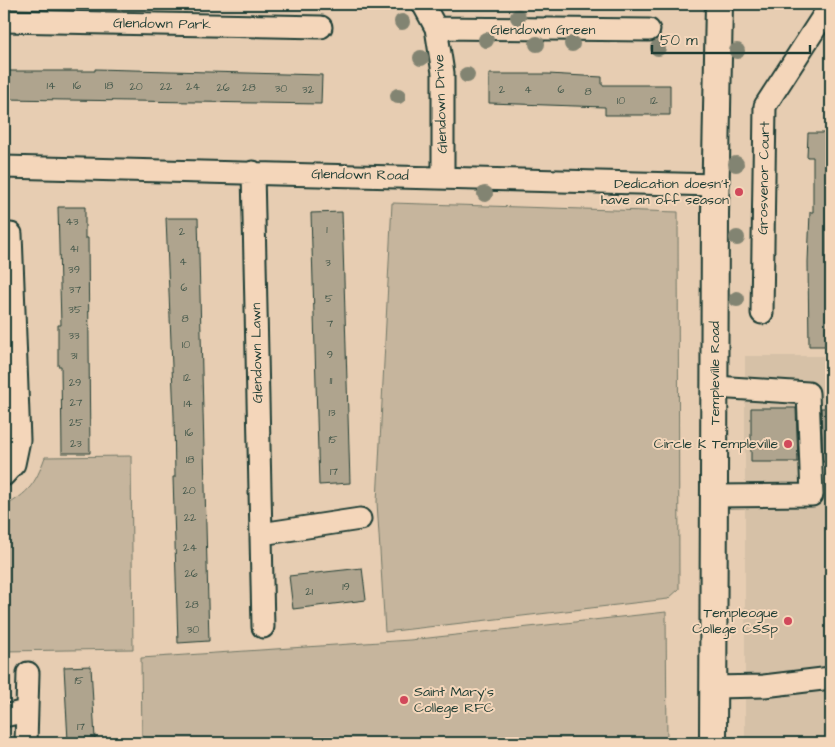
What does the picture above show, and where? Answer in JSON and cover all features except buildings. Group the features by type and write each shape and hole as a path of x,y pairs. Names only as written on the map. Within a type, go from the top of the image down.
{"main road":[{"name":"Templeville Road","path":"713,743 718,4"}],"street":[{"name":"Glendown Drive","path":"423,4 436,28 443,73 443,177"},
{"name":"Grosvenor Court","path":"762,312 765,106 831,4"},
{"name":"Glendown Park","path":"4,21 321,27"},
{"name":"Glendown Green","path":"436,28 649,30"},
{"name":"Glendown Road","path":"4,167 716,185"},
{"name":"Glendown Lawn","path":"253,172 263,628"},
{"path":"4,475 14,464 19,440 11,234"},
{"path":"714,496 812,495 808,393 715,387"},
{"path":"261,534 360,519"},
{"path":"26,743 28,673"},
{"path":"713,687 794,684 831,678"},
{"path":"4,716 26,710"}],"shaded area":[{"path":"392,203 678,212 679,589 668,599 385,632 377,502"},
{"path":"745,356 831,356 831,743 745,743"},
{"path":"131,456 133,649 4,651 4,507 20,497 30,487 38,475 45,457"},
{"name":"Saint Mary's College RFC","path":"666,612 667,743 142,743 141,658 410,640"}],"place":[{"name":"Dedication doesn't have an off season","path":"739,192"},
{"name":"Circle K Templeville","path":"788,444"},
{"name":"Templeogue College CSSp","path":"788,621"},
{"name":"Saint Mary's College RFC","path":"404,700"}]}
